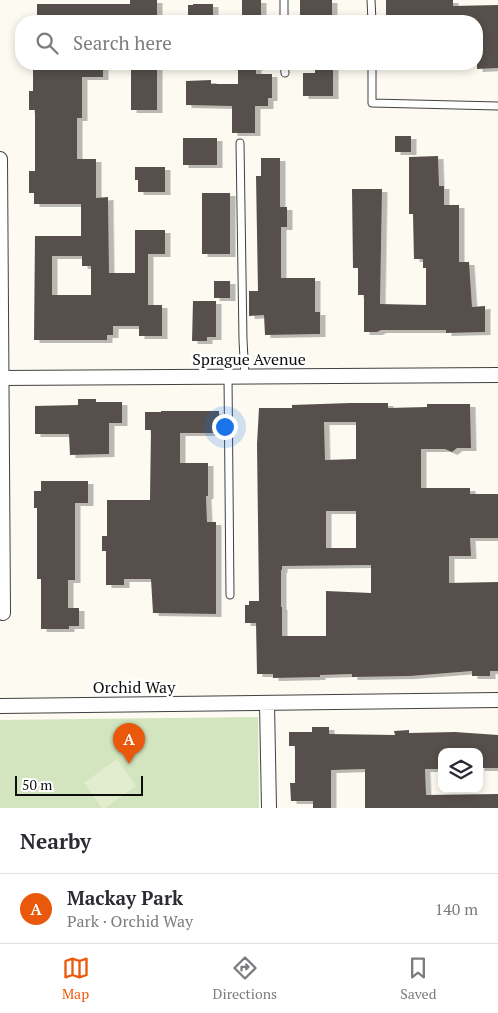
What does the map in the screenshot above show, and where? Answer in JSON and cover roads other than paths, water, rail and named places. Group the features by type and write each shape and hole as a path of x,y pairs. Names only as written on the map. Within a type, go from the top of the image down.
{"street":[{"path":"0,159 3,614"},
{"name":"Sprague Avenue","path":"1,378 498,375"},
{"name":"Orchid Way","path":"0,706 498,700"},
{"path":"268,704 269,808"}],"lane":[{"path":"284,0 284,15"},
{"path":"371,0 372,15"},
{"path":"372,70 372,103 498,106"},
{"path":"240,143 243,340 246,376"},
{"path":"228,376 230,595"}],"place":[{"name":"Mackay Park","path":"129,764"}]}
